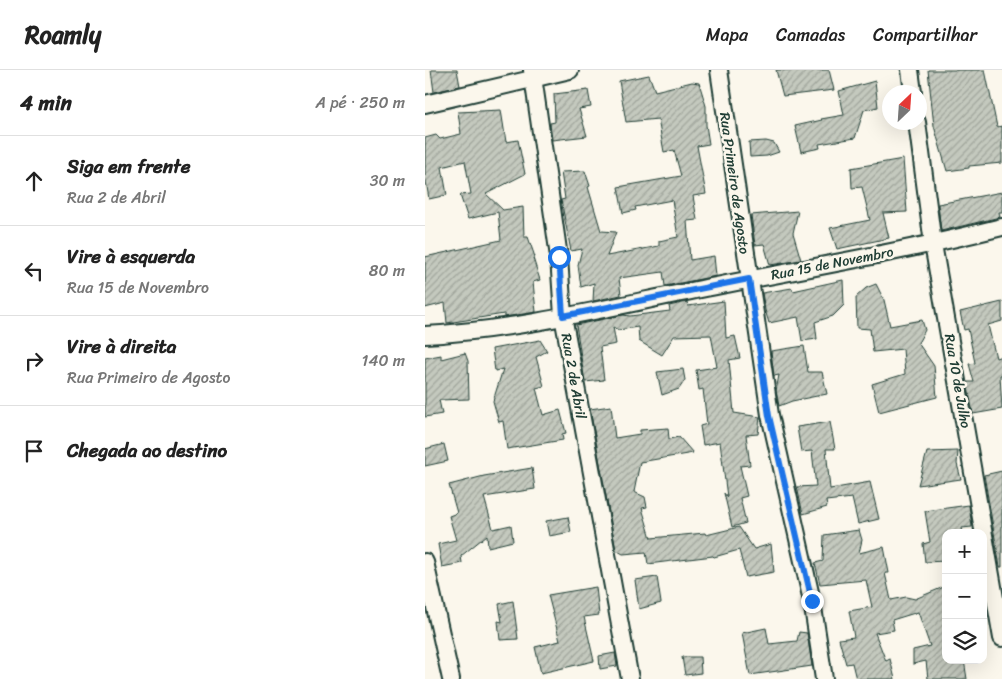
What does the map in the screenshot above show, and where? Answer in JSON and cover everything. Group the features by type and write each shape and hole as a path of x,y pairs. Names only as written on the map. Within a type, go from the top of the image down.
{"street":[{"path":"425,104 533,74 570,70"},
{"name":"Rua Primeiro de Agosto","path":"719,70 769,416 812,601 824,679"},
{"path":"910,70 912,85"},
{"name":"Rua 2 de Abril","path":"533,74 559,257 563,316 630,679"},
{"name":"Rua 10 de Julho","path":"918,130 933,244 1002,638"},
{"name":"Rua 15 de Novembro","path":"425,335 454,334 563,316 933,244 1002,227"},
{"path":"425,562 451,679"}],"building":[{"path":"431,70 457,70 460,86 434,92"},
{"path":"776,70 829,70 834,90 783,96"},
{"path":"928,70 985,70 997,127 1002,126 1002,163 969,166 969,168 947,171 934,126"},
{"path":"649,75 655,91 692,82 699,83 706,106 709,144 697,146 706,194 693,196 697,220 687,221 690,260 714,256 716,276 665,286 663,272 619,278 621,295 593,301 594,283 581,287 578,265 582,249 571,251 561,200 565,199 561,172 585,171 601,231 616,232 607,256 659,246 659,241 678,237 672,200 635,207 636,210 623,213 618,187 681,176 674,150 664,152 658,119 626,122 619,81"},
{"path":"875,81 878,107 864,110 855,138 819,144 820,148 801,152 795,126 844,115 839,91"},
{"path":"588,90 591,107 579,109 587,136 552,140 550,123 555,122 554,94"},
{"path":"501,110 506,142 518,140 525,174 486,194 503,210 523,207 524,237 528,237 540,280 533,282 536,312 504,317 504,314 447,323 445,303 425,308 425,257 501,240 498,212 468,219 460,195 471,194 465,161 442,167 447,195 429,199 425,175 425,138 436,135 440,139 461,134 458,112"},
{"path":"766,141 774,143 779,152 767,156 750,157 749,142"},
{"path":"903,159 907,212 883,213 889,238 837,249 830,228 870,220 862,187 852,188 851,168"},
{"path":"1002,192 1002,212 999,212 1000,217 941,231 938,204"},
{"path":"798,211 793,233 801,260 770,265 764,244 755,245 751,215"},
{"path":"843,280 844,305 833,316 815,322 817,339 802,341 798,317 769,323 762,293 792,288 793,291"},
{"path":"876,284 884,300 890,326 922,320 925,330 918,343 934,366 937,397 879,412 872,384 905,374 903,349 873,352 870,329 857,328 856,297 866,288"},
{"path":"724,301 726,338 735,336 740,358 729,360 734,413 760,417 758,434 746,435 750,465 740,466 747,496 740,498 746,523 732,527 724,493 727,497 720,442 703,445 700,426 707,424 703,389 699,390 696,370 717,367 711,335 674,336 662,355 639,341 638,327 618,330 613,327 616,344 600,347 604,380 585,382 576,325 623,315 630,316 670,311 669,306 687,302 688,306"},
{"path":"1002,302 1002,321 988,325 996,358 1002,356 1002,375 1000,375 1002,409 973,414 967,382 974,382 969,364 975,363 968,329 964,330 960,312"},
{"path":"540,340 547,351 536,357 544,386 536,388 543,415 560,410 566,433 562,434 563,440 507,449 503,421 499,422 493,401 503,369 495,371 492,349"},
{"path":"804,346 808,372 822,372 827,394 792,401 779,406 776,391 779,375 774,376 771,351"},
{"path":"465,353 468,361 469,399 439,400 442,414 425,417 425,358 441,355 441,359"},
{"path":"683,369 685,380 679,389 662,395 657,372"},
{"path":"611,406 615,438 640,434 640,430 668,428 669,439 679,437 693,453 640,462 634,492 645,497 647,507 642,508 651,538 705,533 706,535 739,527 754,549 771,544 774,572 746,577 739,550 714,557 648,564 646,552 623,554 616,550 590,409"},
{"path":"830,422 835,449 826,449 830,489 870,482 879,519 858,524 852,498 826,501 827,507 803,514 797,487 816,486 812,451 801,452 797,427"},
{"path":"444,444 448,461 425,466 425,449"},
{"path":"958,451 957,464 961,479 918,485 927,452"},
{"path":"532,468 535,489 484,497 493,529 511,525 513,541 488,547 487,535 461,556 462,563 442,567 438,544 456,540 449,516 457,513 449,485 484,476"},
{"path":"1002,471 1002,567 1000,567 984,475"},
{"path":"969,505 972,527 942,529 942,561 925,562 923,544 930,542 925,511"},
{"path":"568,517 571,532 549,536 546,521"},
{"path":"859,530 862,540 859,553 884,547 889,573 885,573 891,600 906,597 915,599 942,588 942,664 965,664 967,679 928,679 926,661 913,664 913,650 930,646 918,612 892,620 894,630 875,633 886,661 890,659 895,679 856,679 852,663 846,664 839,639 854,637 849,611 872,607 866,580 820,584 815,563 823,561 824,535"},
{"path":"657,577 661,603 639,609 635,580"},
{"path":"596,587 599,615 584,617 594,661 541,673 535,647 560,641 548,595"},
{"path":"513,601 518,639 500,640 498,621 502,622 499,604"},
{"path":"766,628 769,644 797,641 799,632 807,633 812,666 750,675 742,633"},
{"path":"615,653 617,666 600,669 599,656"},
{"path":"682,657 700,657 701,673 685,675"}],"route":[{"path":"559,257 563,316 749,279 769,416 812,601"}]}
